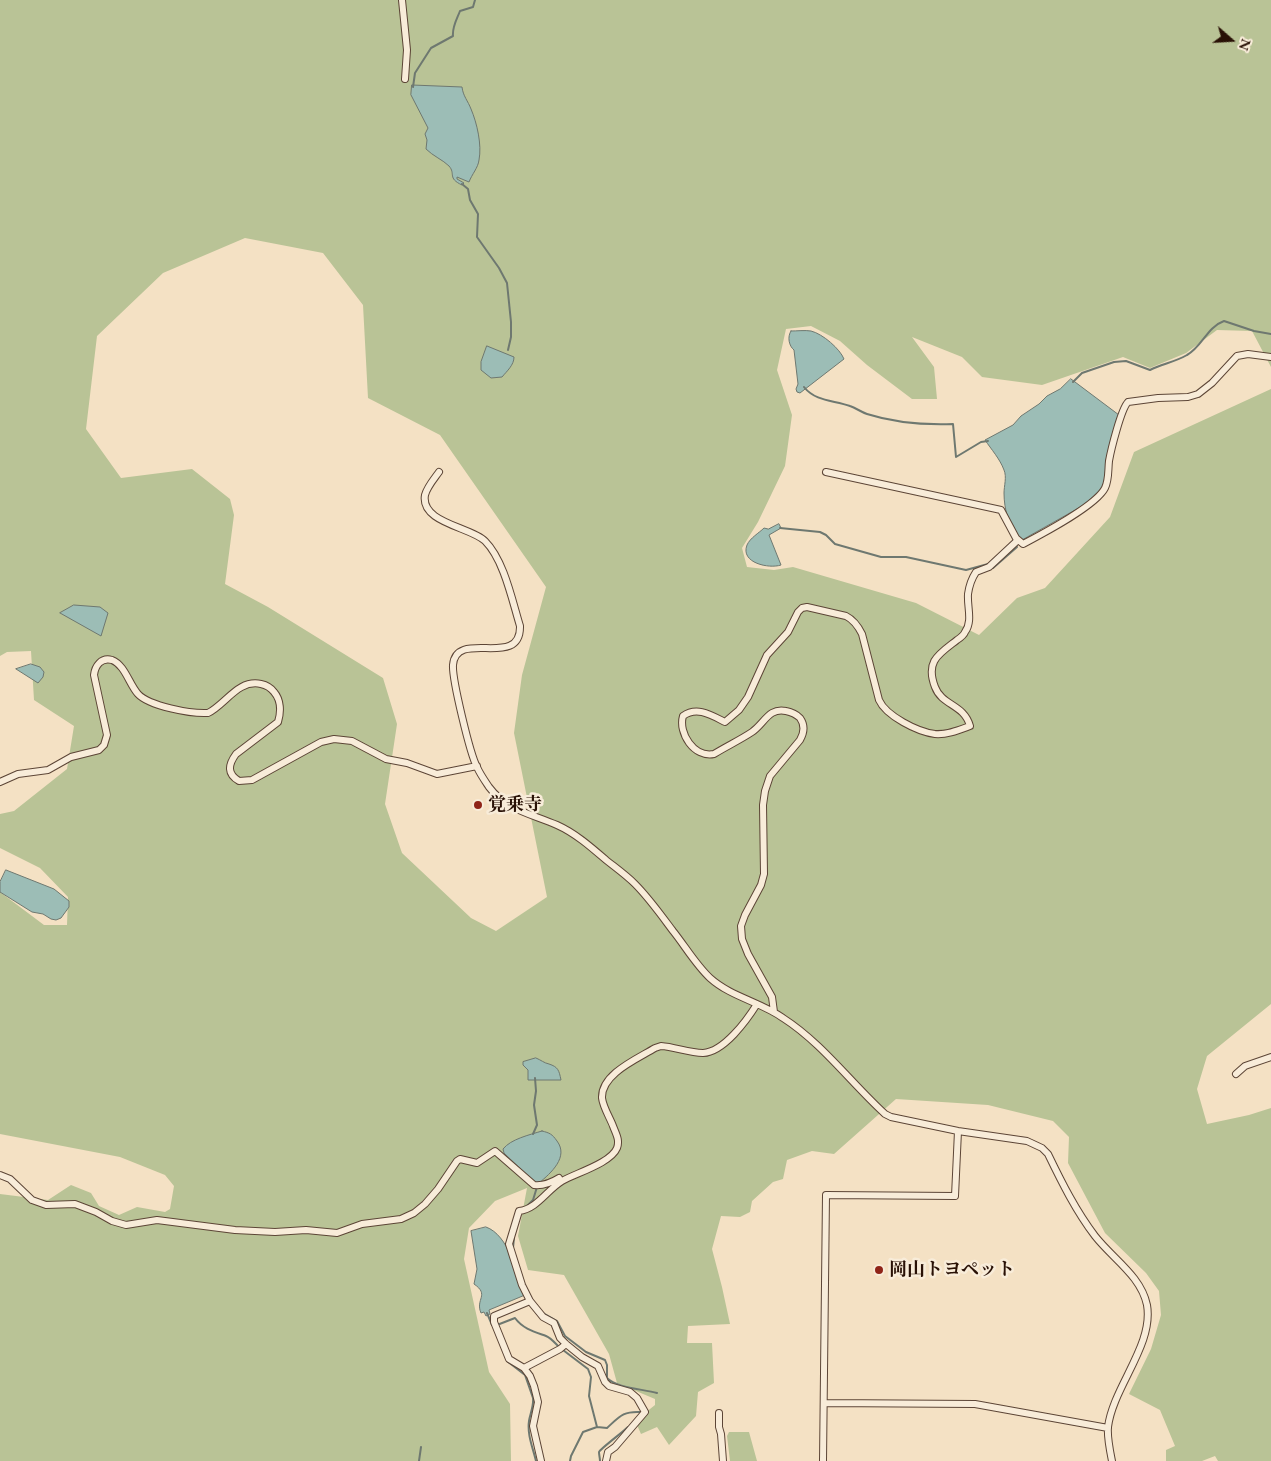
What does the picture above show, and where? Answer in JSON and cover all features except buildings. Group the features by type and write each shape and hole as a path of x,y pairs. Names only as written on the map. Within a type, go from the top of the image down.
{"street":[{"path":"402,0 407,50 405,79"},
{"path":"826,472 1001,510 1018,540 1023,544 1087,505 1103,491 1107,481 1112,449 1123,409 1128,402 1188,397 1198,394 1206,389 1237,356 1248,354 1271,357"},
{"path":"439,472 425,496 429,512 485,540 500,565 520,626 517,640 511,645 497,648 462,649 454,659 456,687 476,766 489,787 498,797 513,808 558,825 574,835 635,884 655,906 710,978 725,989 774,1012 810,1039 884,1114 958,1131 1027,1141 1042,1148 1048,1154 1079,1214 1097,1238 1134,1277 1142,1290 1147,1307 1148,1317 1145,1336 1122,1386 1108,1428 1112,1461"},
{"path":"774,1012 772,997 748,954 742,939 741,926 761,885 764,874 763,805 765,791 770,776 800,740 803,734 803,725 796,714 790,711 778,710 771,713 754,731 714,754 708,755 701,754 690,744 682,730 683,716 689,711 698,710 725,722 748,697 767,655 788,632 798,612 802,608 807,607 846,616 852,619 858,626 862,634 879,700 887,711 913,727 935,734 948,733 970,726 958,707 941,697 932,677 934,658 965,633 969,624 968,593 976,572 989,567 1018,540"},
{"path":"0,782 18,774 48,770 64,760 98,750 104,745 107,735 94,675 95,667 106,660 112,660 119,664 138,694 155,705 208,713 246,684 255,683 270,688 276,694 279,702 280,716 278,722 236,754 231,761 229,768 231,774 239,781 252,780 321,742 334,739 352,741 386,759 407,763 437,774 476,766"},
{"path":"606,1461 608,1452 616,1447 631,1430 644,1410 638,1398 630,1392 609,1386 604,1382 598,1366 582,1357 566,1344 560,1338 554,1323 543,1317 530,1301 519,1278 509,1244 519,1211 532,1207 556,1185 573,1175 605,1161 613,1155 617,1147 618,1137 602,1100 603,1089 610,1077 661,1046 704,1053 718,1048 751,1014 757,1004"},
{"path":"1236,1074 1246,1066 1271,1057"},
{"path":"823,1461 826,1195 955,1196 958,1131"},
{"path":"0,1175 10,1179 32,1200 46,1205 75,1204 112,1221 126,1225 158,1220 235,1230 337,1232 362,1224 401,1219 414,1213 438,1189 460,1159 477,1163 495,1151 537,1185 551,1183 569,1172 573,1175"},
{"path":"530,1301 494,1316 494,1322 507,1355 513,1362 524,1368 530,1376 538,1397 533,1426 541,1461"},
{"path":"524,1368 566,1344"},
{"path":"824,1404 975,1404 1108,1428"},
{"path":"719,1413 722,1461"}],"green space":[{"path":"0,0 1271,0 1271,367 1252,331 1217,330 1186,353 1150,368 1123,357 1042,385 982,377 962,357 912,337 934,367 937,399 912,399 867,365 840,341 811,326 786,329 777,370 792,415 785,466 758,522 742,548 747,567 774,570 793,567 916,603 979,635 1017,598 1045,588 1110,517 1134,452 1271,389 1271,1004 1207,1056 1197,1089 1207,1124 1271,1108 1271,1461 1218,1461 1215,1456 1202,1461 1166,1461 1166,1450 1175,1446 1160,1410 1129,1394 1151,1349 1161,1315 1159,1291 1146,1273 1105,1233 1068,1163 1069,1137 1053,1121 988,1105 896,1099 834,1154 812,1151 787,1160 783,1179 773,1182 752,1201 750,1212 740,1217 721,1216 712,1249 730,1324 688,1326 687,1343 712,1343 714,1383 698,1392 696,1416 669,1445 657,1427 641,1434 637,1425 645,1413 655,1405 655,1399 617,1383 609,1354 564,1275 528,1270 518,1236 527,1188 495,1201 469,1228 464,1259 489,1372 510,1404 511,1461 0,1461 0,1194 48,1200 71,1185 91,1193 99,1206 119,1215 137,1207 165,1212 170,1209 174,1186 165,1175 120,1157 0,1134 0,892 44,925 67,925 68,897 40,868 0,848 0,814 14,811 67,769 74,726 34,700 31,651 7,652 0,656","holes":["245,238 323,253 363,305 368,398 440,435 546,587 522,675 514,733 547,897 496,931 471,918 402,853 385,804 397,724 383,678 268,607 225,584 234,515 230,499 192,469 121,478 86,429 97,336 163,273"]},
{"path":"729,1432 749,1432 757,1461 730,1461 727,1436"}],"water":[{"path":"412,85 462,87 475,121 480,154 469,182 457,177 457,179 464,183 462,185 457,183 449,166 426,149 427,140 425,134 428,128 411,95"},
{"path":"791,331 811,331 821,335 835,347 844,359 800,393 796,389 798,384 794,350 789,341"},
{"path":"487,346 514,357 512,365 502,377 491,378 481,370 481,362"},
{"path":"1071,379 1119,415 1106,460 1105,481 1102,488 1084,505 1022,540 1014,531 1006,512 1004,470 985,440 1013,425 1021,416"},
{"path":"779,524 781,528 769,535 781,565 763,565 752,560 746,551 748,542 764,528 768,529"},
{"path":"74,605 100,607 108,613 101,636 60,613"},
{"path":"31,664 40,667 44,672 43,677 38,683 16,669"},
{"path":"6,870 54,889 69,901 69,907 61,918 56,920 43,914 32,912 0,892 0,882"},
{"path":"536,1058 556,1068 559,1071 561,1080 528,1080 528,1070 523,1065 523,1062"},
{"path":"542,1131 554,1137 561,1153 560,1159 553,1170 539,1183 535,1183 504,1153 503,1149 515,1140"},
{"path":"486,1227 494,1231 506,1246 525,1295 489,1310 490,1314 486,1316 484,1312 481,1313 480,1308 481,1291 474,1284 477,1269 471,1231"}],"waterway":[{"path":"413,87 415,73 431,48 453,36 454,26 460,11 473,7 475,0"},
{"path":"462,184 468,189 470,200 478,214 477,237 507,283 511,322 511,337 508,350"},
{"path":"1073,382 1082,373 1114,362 1126,361 1150,370 1178,359 1197,347 1213,328 1224,321 1254,331 1271,334"},
{"path":"804,387 820,398 850,406 878,417 910,423 953,424 956,457 981,442 988,441"},
{"path":"780,528 820,532 835,544 881,557 906,557 966,570 988,564"},
{"path":"993,568 1017,547"},
{"path":"533,1134 537,1125 534,1105 535,1078"},
{"path":"525,1208 533,1200 537,1187"},
{"path":"513,1248 514,1238"},
{"path":"487,1313 492,1325"},
{"path":"543,1313 557,1321 565,1336 586,1352 605,1360 607,1378 611,1381 623,1386 657,1393"},
{"path":"497,1325 515,1318 525,1327 550,1338 559,1347"},
{"path":"563,1350 588,1369 591,1377 589,1396 597,1427 583,1432 570,1461"},
{"path":"507,1361 525,1375 533,1398 529,1431 536,1461"},
{"path":"597,1427 607,1428 622,1415 630,1412 641,1412"},
{"path":"600,1461 600,1450 628,1427"},
{"path":"419,1461 421,1447"}],"place":[{"name":"覚乗寺","path":"478,805"},
{"name":"岡山トヨペット","path":"879,1270"}]}
